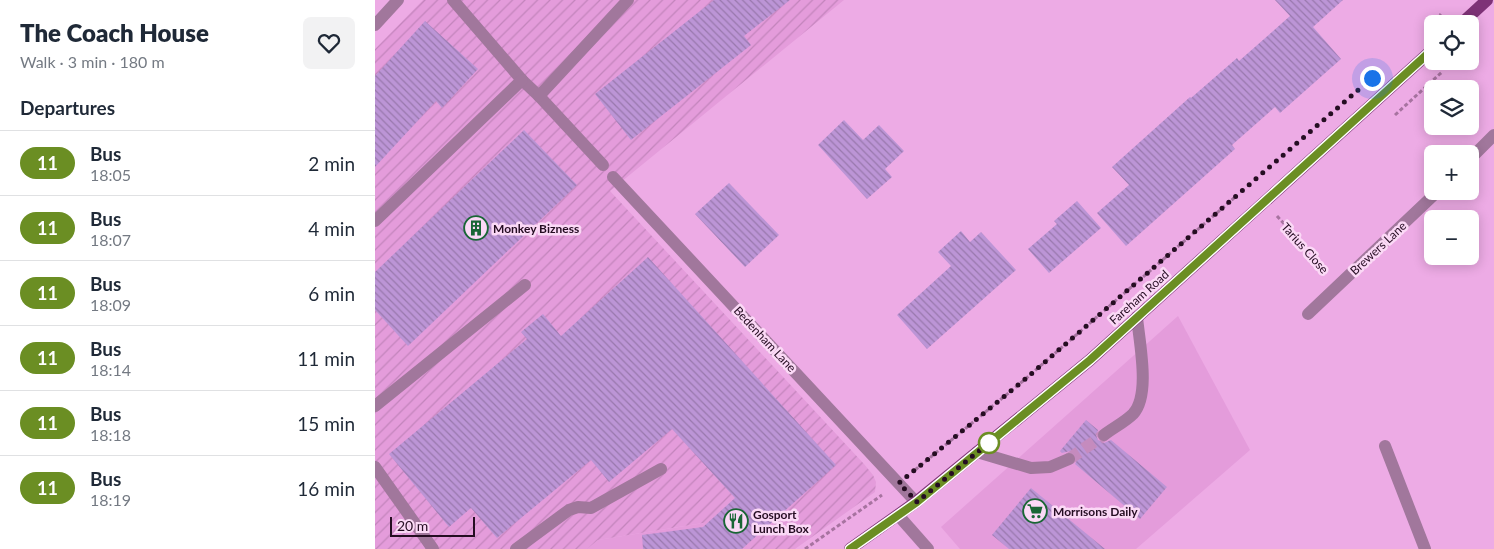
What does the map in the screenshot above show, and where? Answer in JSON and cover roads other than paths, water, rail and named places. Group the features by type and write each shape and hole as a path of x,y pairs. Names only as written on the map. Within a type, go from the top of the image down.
{"main road":[{"path":"1471,15 1487,0"},
{"name":"Fareham Road","path":"850,549 917,502 1090,360 1424,57"}],"street":[{"path":"375,25 398,0"},
{"path":"453,0 522,80 603,165"},
{"path":"539,96 628,0"},
{"path":"375,222 522,80"},
{"path":"1479,150 1494,135"},
{"name":"Bedenham Lane","path":"613,177 917,502"},
{"name":"Brewers Lane","path":"1338,284 1428,200"},
{"path":"375,406 525,284"},
{"name":"Tarius Close","path":"1308,314 1338,284"},
{"path":"1104,434 1134,413 1141,396 1142,373 1137,317"},
{"path":"1385,446 1425,549"},
{"path":"977,452 1031,468 1051,467 1069,460"},
{"path":"375,467 433,549"},
{"path":"516,549 569,510 591,508 661,470"},
{"path":"898,516 928,549"}],"tunnel":[{"path":"1069,459 1104,435"}],"place":[{"name":"Monkey Bizness","path":"476,228"},
{"name":"Morrisons Daily","path":"1035,511"},
{"name":"Gosport Lunch Box","path":"736,521"}]}
